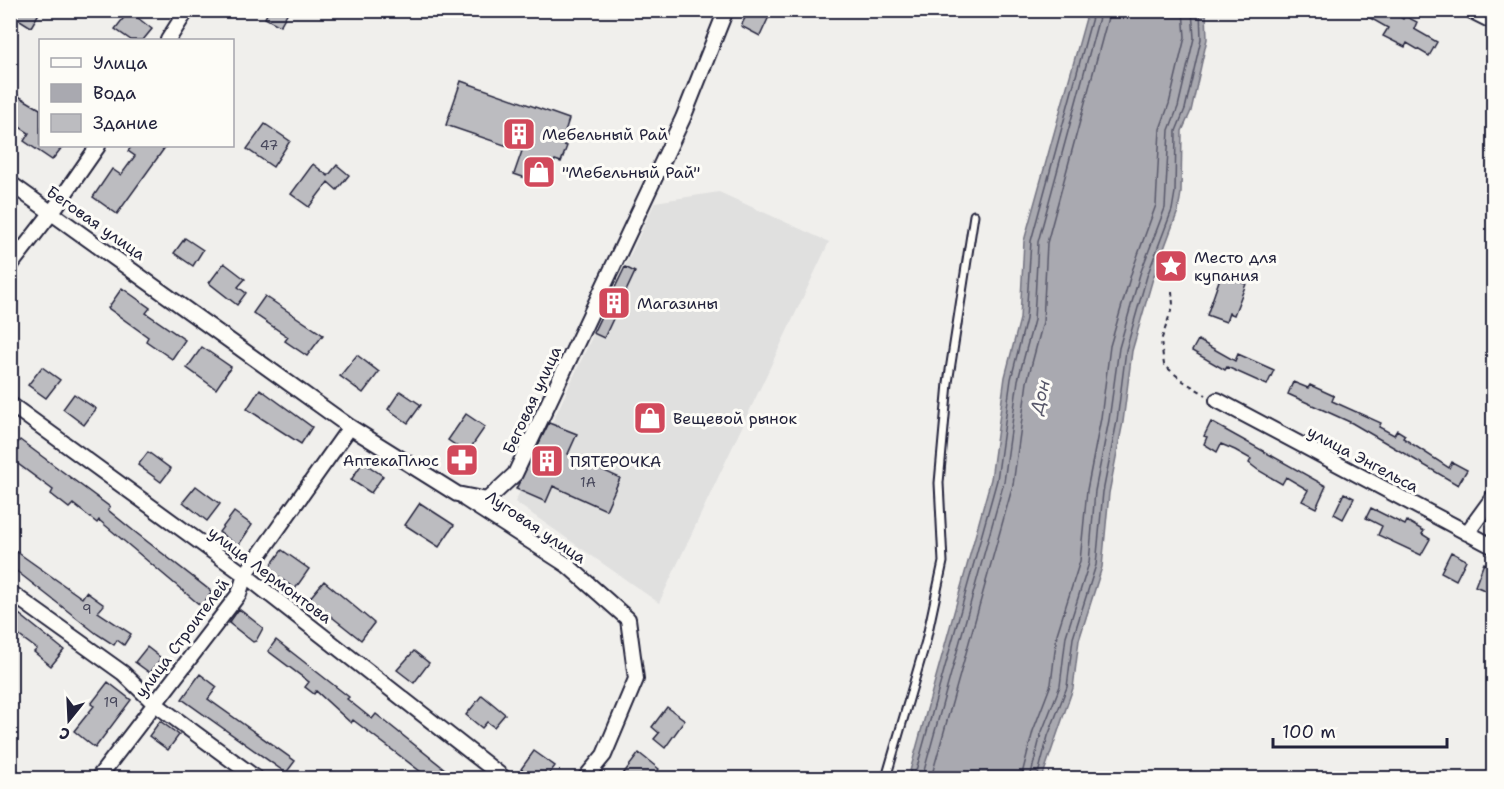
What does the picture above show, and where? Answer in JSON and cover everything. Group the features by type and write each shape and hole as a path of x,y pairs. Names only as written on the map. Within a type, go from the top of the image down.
{"main road":[{"path":"1474,10 1494,20"}],"street":[{"name":"Беговая улица","path":"10,183 350,427 457,494 487,500 515,474 683,118 726,10"},
{"path":"169,39 187,11"},
{"path":"10,266 52,212 97,147"},
{"name":"улица Энгельса","path":"1217,400 1494,547"},
{"name":"улица Лермонтова","path":"10,404 245,575 504,778"},
{"name":"улица Строителей","path":"98,778 239,594 245,575 350,427"},
{"name":"Луговая улица","path":"457,494 567,565 628,619 636,679 604,755 585,778"},
{"path":"1467,533 1494,496"},
{"path":"10,592 123,673 154,703 256,778"}],"lane":[{"path":"886,778 926,641 943,562 939,483 948,383 974,215"}],"path":[{"path":"1172,291 1173,305 1161,341 1164,365 1183,381 1217,400"}],"shaded area":[{"name":"Вещевой рынок","path":"719,192 829,242 659,603 515,502 655,202"}],"water":[{"name":"Дон","path":"1088,11 1206,11 1207,39 1191,111 1182,131 1181,193 1178,211 1153,278 1132,351 1123,422 1109,493 1102,567 1079,640 1073,688 1042,778 908,778 991,479 1005,377 1020,319 1024,241"}],"building":[{"path":"20,10 41,10 31,27 15,17"},
{"path":"269,10 289,10 280,26 265,18"},
{"path":"749,10 772,10 760,36 741,26"},
{"path":"1356,10 1389,10 1403,19 1405,16 1417,22 1414,29 1437,42 1429,56 1407,43 1405,47 1383,36 1388,28"},
{"path":"129,11 152,29 144,39 130,39 115,29"},
{"name":"Мебельный Рай","path":"461,81 569,119 561,144 567,146 561,162 555,160 546,185 514,174 522,151 446,125"},
{"path":"10,91 39,108 39,147 62,147 52,160 24,141 29,133 10,121"},
{"path":"265,124 290,141 273,167 247,149"},
{"path":"131,147 165,147 117,214 93,197 112,169 121,175 135,156 128,151"},
{"path":"313,164 328,176 337,165 349,175 337,190 328,182 309,207 291,194"},
{"path":"185,238 203,250 193,266 174,253"},
{"path":"224,263 245,279 238,287 246,293 237,305 209,283"},
{"name":"Магазины","path":"625,267 635,272 604,338 593,333"},
{"path":"1221,275 1246,284 1234,315 1229,313 1226,322 1207,315"},
{"path":"122,288 150,308 146,313 185,340 172,359 146,341 148,337 108,308"},
{"path":"265,296 323,335 307,356 285,341 288,337 253,313"},
{"path":"1198,340 1235,361 1238,354 1274,370 1267,385 1227,367 1225,370 1192,351"},
{"path":"202,347 231,367 216,389 187,368"},
{"path":"357,355 379,372 363,393 340,376"},
{"path":"42,367 60,380 46,398 28,385"},
{"path":"1293,382 1308,388 1310,385 1334,396 1332,401 1381,423 1379,427 1394,435 1397,430 1405,435 1403,438 1449,468 1452,462 1467,470 1458,485 1352,423 1288,394"},
{"path":"260,389 312,427 301,444 247,409"},
{"path":"400,391 421,405 408,423 388,409"},
{"path":"74,394 96,409 84,425 63,409"},
{"path":"466,414 485,427 467,453 448,440"},
{"path":"1211,422 1326,486 1316,508 1302,501 1308,490 1286,477 1282,484 1258,470 1249,463 1251,459 1235,450 1221,444 1217,452 1204,444 1207,437 1204,436"},
{"path":"549,423 577,434 568,454 620,478 606,510 553,486 546,502 516,489"},
{"path":"20,440 110,507 108,510 212,592 201,606 99,520 97,523 73,504 69,508 51,494 53,490 10,458 10,452"},
{"name":"АптекаПлюс","path":"461,450 472,457 464,470 453,463"},
{"path":"148,452 171,469 161,482 138,465"},
{"path":"363,462 383,476 371,493 351,480"},
{"path":"196,486 220,504 207,521 183,502"},
{"path":"1344,493 1354,498 1343,519 1334,514"},
{"path":"420,503 454,525 439,547 405,525"},
{"path":"1371,508 1405,525 1407,521 1424,531 1422,534 1430,539 1421,555 1378,535 1382,526 1366,518"},
{"path":"234,512 252,525 238,546 219,532"},
{"path":"10,547 82,598 86,592 104,605 98,612 131,634 124,645 117,640 114,645 97,634 10,566"},
{"path":"282,550 309,569 295,589 268,569"},
{"path":"1451,552 1466,560 1456,580 1441,572"},
{"path":"1484,563 1494,567 1494,594 1475,586"},
{"path":"324,581 374,623 361,640 309,599"},
{"path":"239,609 263,628 256,641 253,642 229,623"},
{"path":"19,614 64,650 51,666 34,652 37,649 10,629 10,625"},
{"path":"276,640 349,697 347,699 372,719 376,714 456,778 429,778 353,720 351,723 316,691 314,694 305,687 309,682 268,651"},
{"path":"147,647 161,658 150,673 135,662"},
{"path":"414,651 429,663 414,683 397,670"},
{"path":"200,674 217,687 208,699 295,761 286,773 182,699"},
{"path":"108,682 131,700 95,748 74,731 94,706 91,704"},
{"path":"482,695 505,714 494,727 487,722 482,728 466,715"},
{"path":"667,707 685,720 665,748 654,739 659,733 652,727"},
{"path":"160,721 179,735 168,750 149,736"},
{"path":"534,751 555,766 546,778 535,778 521,769"},
{"path":"639,753 659,769 652,778 620,778"}],"place":[{"name":"Мебельный Рай","path":"519,134"},
{"name":"\"Мебельный Рай\"","path":"539,172"},
{"name":"Место для купания","path":"1171,266"},
{"name":"Магазины","path":"614,303"},
{"name":"Вещевой рынок","path":"650,418"},
{"name":"АптекаПлюс","path":"462,460"},
{"name":"ПЯТЕРОЧКА","path":"547,461"}]}
